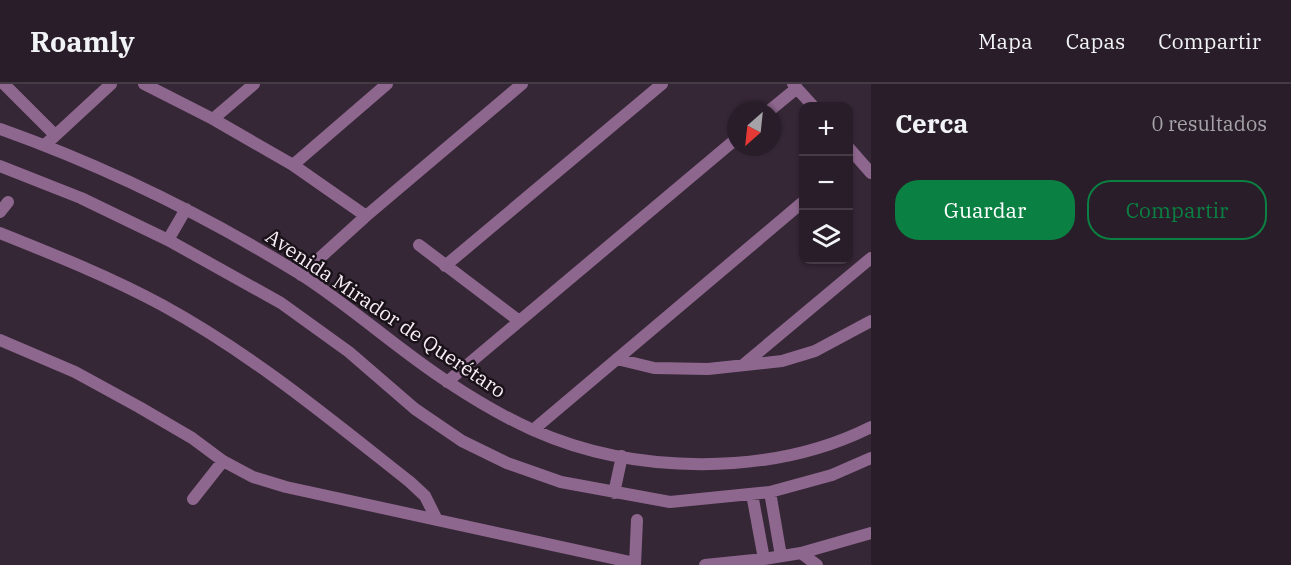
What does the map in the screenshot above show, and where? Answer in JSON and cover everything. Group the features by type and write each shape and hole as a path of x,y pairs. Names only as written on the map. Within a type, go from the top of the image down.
{"street":[{"path":"4,84 55,135"},
{"path":"45,145 111,84"},
{"path":"144,84 213,119 293,165 366,216"},
{"path":"213,119 254,84"},
{"path":"293,165 387,84"},
{"path":"301,275 366,216 522,84"},
{"path":"445,266 662,84"},
{"path":"778,102 795,86 809,102"},
{"name":"Avenida Mirador de Querétaro","path":"0,129 45,145 186,209 301,275 447,382 533,430 577,446 622,456 677,464 739,463 801,453 871,427"},
{"path":"447,382 727,146"},
{"path":"852,156 871,173"},
{"path":"0,166 81,198 168,240 281,303 349,352 415,409 462,441 507,463 561,482 670,502 770,492 832,475 871,458"},
{"path":"0,212 8,202"},
{"path":"533,430 799,205"},
{"path":"168,240 186,209"},
{"path":"0,232 115,282 162,306 228,345 292,389 410,482 425,496 437,520"},
{"path":"419,245 518,320"},
{"path":"743,365 871,258"},
{"path":"617,359 654,368 708,369 782,361 815,351 871,321"},
{"path":"0,340 75,372 192,438 223,461 253,477 286,487 635,564 637,520"},
{"path":"615,493 622,456"},
{"path":"193,499 223,461"},
{"path":"770,492 781,556"},
{"path":"752,494 764,559"},
{"path":"705,565 801,553 871,534"},
{"path":"801,553 817,565"}]}
